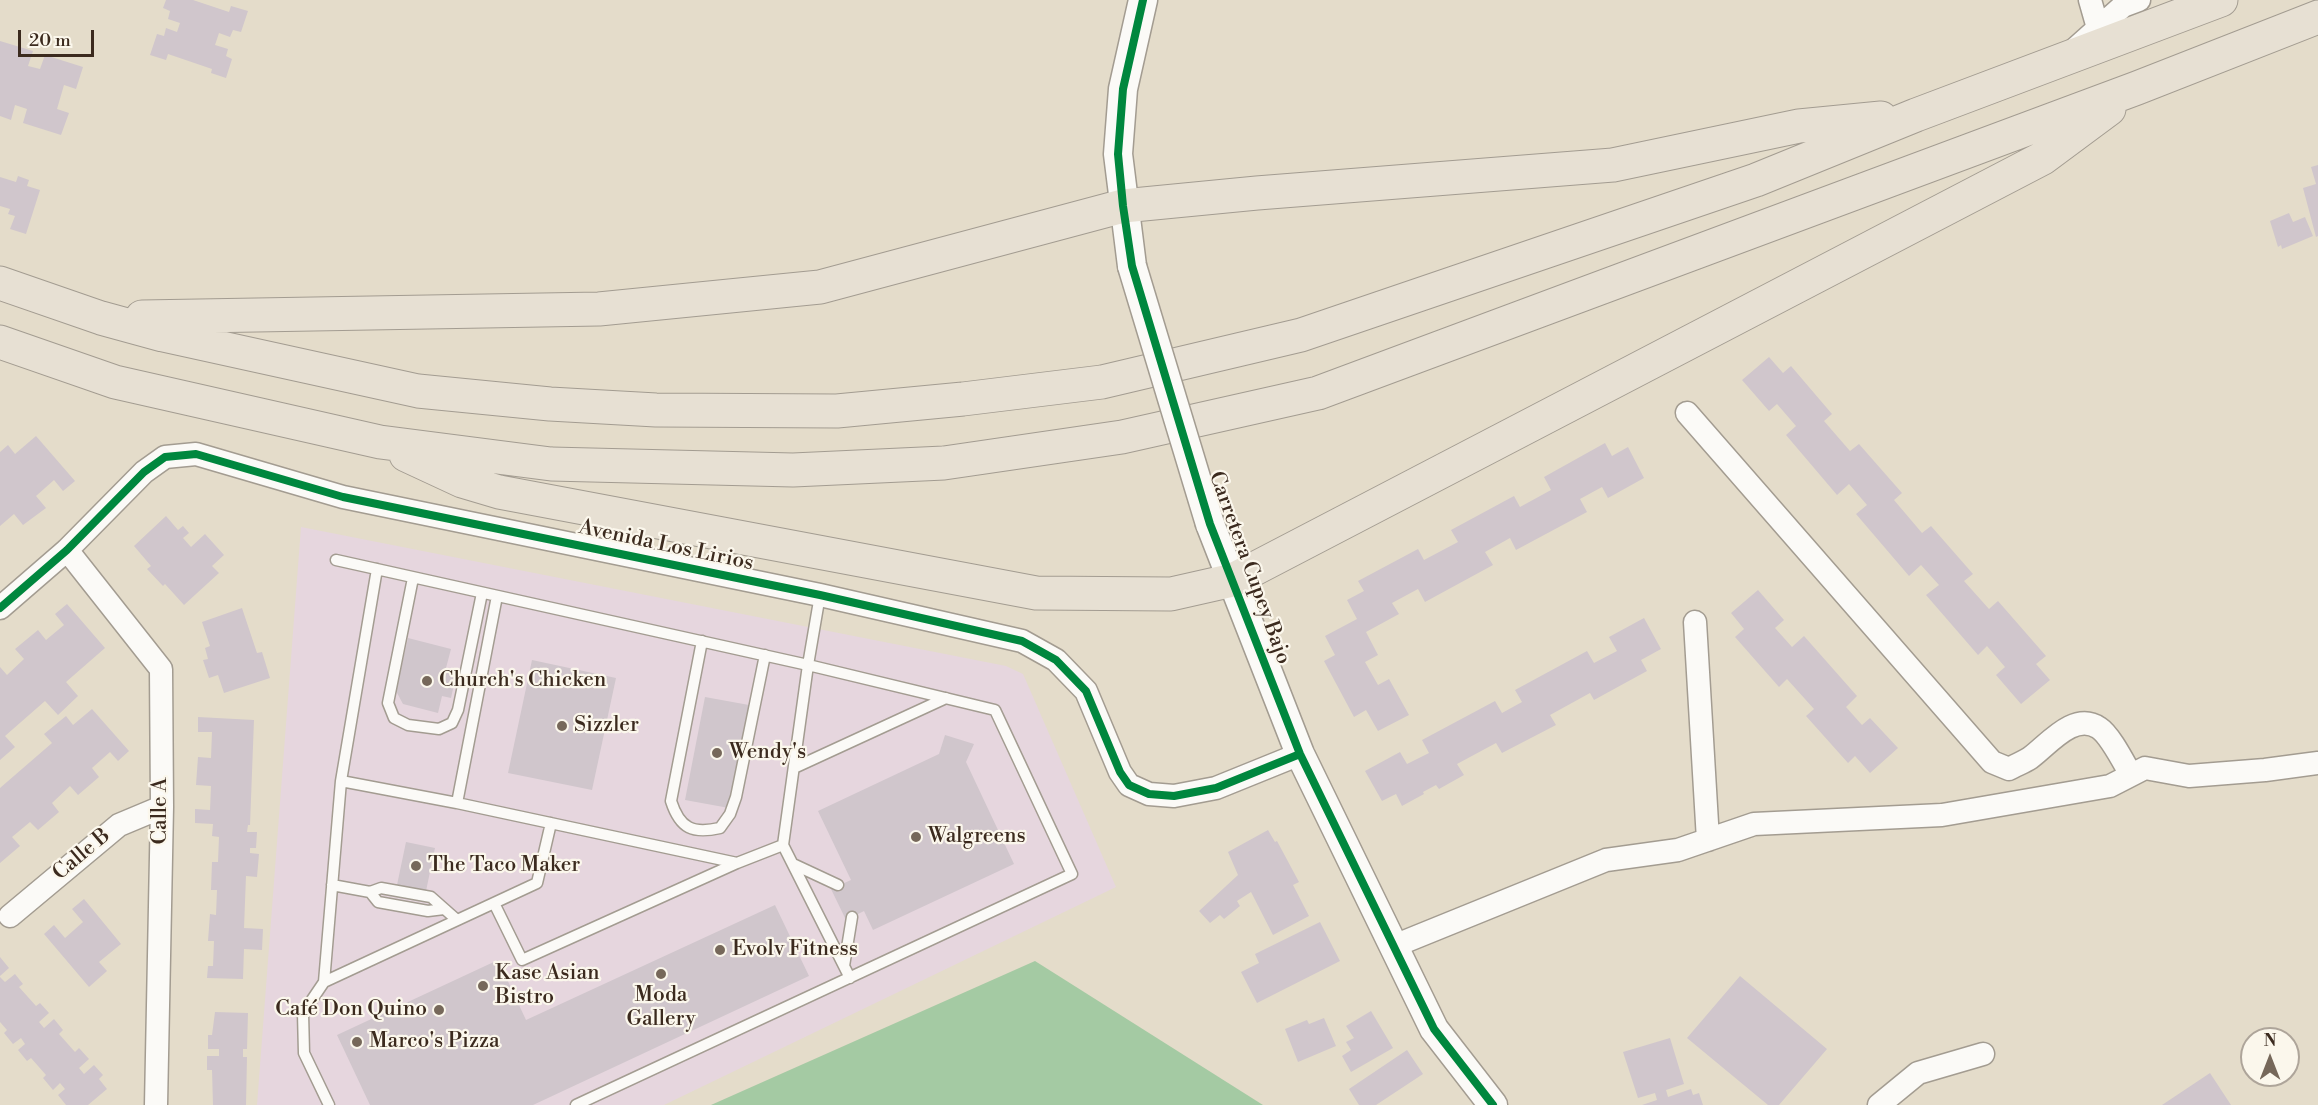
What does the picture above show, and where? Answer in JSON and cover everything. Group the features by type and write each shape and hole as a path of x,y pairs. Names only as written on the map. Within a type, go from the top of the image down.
{"main road":[{"path":"0,284 101,318 163,335 418,391 550,404 656,410 837,411 1102,382 1301,335 1756,180 1916,115 2221,0"},
{"path":"0,342 115,382 380,442 551,464 793,470 944,463 1122,437 1318,393 2137,88 2318,17"},
{"path":"380,442 462,482 499,492 1036,593 1172,594 1233,580 2043,158 2137,88"},
{"path":"101,318 599,309 820,287 1123,206 1257,192 1613,165 1799,126 1916,115"}],"street":[{"name":"Carretera Cupey Bajo","path":"1143,0 1123,89 1118,154 1123,206 1132,266 1210,524 1300,754 1434,1029 1493,1105"},
{"path":"2090,0 2098,28"},
{"path":"2062,60 2123,6 2139,0"},
{"path":"1687,413 1992,762 2009,769 2029,759 2061,732 2074,725 2092,725 2101,729 2131,775"},
{"name":"Avenida Los Lirios","path":"0,608 67,550 144,472 165,457 196,454 343,497 820,595 1022,640 1056,660 1086,691 1120,772 1130,785 1149,794 1174,796 1216,788 1300,754"},
{"name":"Calle A","path":"67,550 161,669 162,807 156,1105"},
{"path":"1695,622 1708,840"},
{"path":"1394,946 1606,860 1678,850 1754,824 1942,815 2110,786 2145,768 2189,776 2318,763"},
{"name":"Calle B","path":"10,916 119,825 162,807"},
{"path":"1879,1105 1918,1073 1983,1054"}],"lane":[{"path":"336,560 765,655 994,710 1072,874 576,1105"},
{"path":"329,1105 304,1053 303,1013 324,982 341,781 377,569"},
{"path":"413,578 388,703 394,718 408,725 440,729 452,723 458,710 482,593"},
{"path":"820,595 783,845 850,978"},
{"path":"457,803 497,596"},
{"path":"702,641 670,801 676,817 691,829 702,832 720,828 730,814 736,797 765,655"},
{"path":"794,768 946,698"},
{"path":"341,781 457,803 737,863"},
{"path":"324,982 537,883 551,823"},
{"path":"494,903 522,960 737,863 783,845"},
{"path":"793,864 838,885"},
{"path":"332,885 370,892 381,888 431,897 457,920"},
{"path":"844,966 852,917"}],"shaded area":[{"path":"301,527 1006,666 1023,674 1116,887 664,1105 257,1105"}],"green space":[{"path":"1035,961 1263,1105 711,1105"}],"building":[{"path":"166,0 193,0 229,12 231,6 248,11 241,32 233,30 230,37 219,33 215,45 228,49 226,56 232,59 226,78 211,73 212,69 168,54 166,60 150,55 157,34 164,36 166,28 177,32 180,23 168,19 170,11 163,8"},
{"path":"0,41 33,51 28,66 40,69 45,55 83,67 76,89 64,85 57,109 69,113 61,135 23,123 27,109 15,105 11,120 0,116"},
{"path":"2318,165 2318,236 2316,237 2303,188 2316,184 2311,167"},
{"path":"18,176 29,180 27,186 40,190 26,234 10,229 15,216 8,214 10,209 0,206 0,177 16,182"},
{"path":"2289,213 2293,222 2305,217 2313,236 2282,249 2281,245 2278,247 2270,221"},
{"path":"1769,357 1783,373 1791,366 1832,414 1824,421 1850,451 1859,444 1902,493 1894,500 1922,533 1931,526 1973,574 1964,581 1989,609 1998,601 2046,656 2036,664 2050,680 2021,704 1996,675 2005,667 1987,646 1978,655 1926,595 1939,585 1921,565 1909,576 1856,514 1867,505 1849,484 1837,495 1786,435 1796,426 1777,404 1769,411 1742,380"},
{"path":"36,436 75,481 63,491 54,480 36,496 46,508 23,525 14,514 0,526 0,452 8,445 15,454"},
{"path":"1605,443 1612,456 1628,447 1644,478 1608,498 1602,487 1580,499 1587,512 1516,550 1510,538 1485,552 1493,565 1425,602 1418,589 1392,603 1399,614 1366,632 1378,655 1365,662 1378,685 1389,679 1409,715 1378,731 1366,710 1354,717 1324,661 1335,655 1325,636 1357,619 1347,600 1364,591 1358,581 1418,549 1424,560 1458,542 1451,530 1514,496 1520,507 1551,490 1544,477"},
{"path":"166,516 178,530 183,526 189,533 183,538 191,547 205,534 224,555 212,566 219,573 184,605 165,584 163,586 147,569 151,566 134,546"},
{"path":"1758,590 1784,620 1775,628 1792,647 1804,636 1857,696 1846,707 1862,725 1870,718 1898,748 1870,773 1855,756 1848,763 1806,716 1814,709 1787,679 1779,687 1735,637 1744,629 1731,613"},
{"path":"67,604 105,648 66,682 78,696 58,715 45,701 5,736 15,747 0,760 0,667 7,675 24,659 15,649 38,630 46,640 64,625 55,614"},
{"path":"242,608 257,653 262,652 270,678 224,693 218,675 209,678 203,660 208,659 205,648 210,646 202,622"},
{"path":"1644,618 1661,649 1641,660 1647,671 1594,700 1590,693 1550,715 1556,725 1502,753 1496,743 1457,764 1464,775 1439,789 1436,785 1402,806 1396,794 1382,801 1365,771 1400,752 1407,764 1429,753 1422,740 1495,701 1502,713 1522,702 1515,690 1587,651 1594,663 1617,651 1609,637"},
{"name":"Church's Chicken","path":"408,638 451,649 446,668 457,671 451,698 442,696 438,713 403,704 396,691"},
{"name":"Sizzler","path":"532,660 616,678 592,790 508,773"},
{"name":"Wendy's","path":"705,697 749,705 729,808 685,800"},
{"path":"92,709 129,751 118,761 110,752 92,768 99,777 78,795 70,786 52,803 59,812 38,830 30,822 12,837 20,846 0,863 0,788 52,743 44,734 66,716 73,725"},
{"path":"198,717 254,720 250,825 248,825 247,832 257,832 256,848 250,848 250,853 259,854 257,877 246,876 244,928 263,929 262,950 244,949 243,979 207,978 208,966 213,966 214,941 208,941 210,914 216,915 217,890 211,890 212,862 218,862 219,837 212,836 213,824 195,823 195,809 210,810 211,786 196,785 198,757 211,758 212,732 198,732"},
{"name":"Walgreens","path":"945,735 974,744 966,762 1014,864 873,930 864,911 846,920 831,889 851,880 818,811 939,754"},
{"path":"1268,830 1275,842 1277,841 1299,882 1293,885 1309,916 1273,935 1251,892 1237,901 1240,906 1224,919 1220,915 1210,923 1199,911 1238,875 1228,852"},
{"name":"The Taco Maker","path":"406,842 435,848 426,891 397,885"},
{"path":"84,899 121,944 99,962 107,971 89,987 44,934 54,925 65,938 83,922 72,909"},
{"path":"775,905 809,976 533,1105 370,1105 337,1035 498,960 526,1020"},
{"path":"1320,922 1340,961 1257,1003 1241,972 1259,963 1255,954"},
{"path":"0,957 9,968 0,976"},
{"path":"15,974 23,984 19,987 36,1006 40,1003 49,1013 39,1022 44,1028 54,1019 63,1030 59,1034 75,1052 79,1048 89,1059 79,1068 84,1074 94,1065 103,1075 99,1079 107,1089 88,1105 66,1105 58,1095 65,1089 60,1083 53,1090 43,1078 46,1075 31,1058 27,1061 18,1050 25,1044 21,1038 13,1044 4,1033 7,1030 0,1022 0,977 5,982"},
{"path":"1740,976 1827,1049 1779,1105 1768,1105 1687,1038"},
{"path":"1371,1011 1393,1048 1351,1072 1342,1056 1351,1050 1346,1042 1354,1038 1346,1026"},
{"path":"215,1012 248,1013 247,1049 243,1049 243,1057 247,1057 246,1105 213,1105 212,1070 207,1070 207,1056 219,1056 219,1049 208,1049 208,1035 212,1035"},
{"path":"1324,1018 1336,1046 1298,1062 1285,1029 1307,1020 1309,1024"},
{"path":"1670,1038 1684,1084 1666,1090 1668,1097 1691,1089 1693,1095 1699,1093 1703,1105 1642,1105 1657,1100 1655,1093 1638,1098 1623,1052"},
{"path":"1407,1050 1423,1074 1376,1105 1359,1105 1349,1089"},
{"path":"2210,1073 2231,1105 2162,1105"}],"cycle path":[{"path":"1143,0 1123,89 1118,154 1123,206 1132,266 1210,524 1300,754 1434,1029 1493,1105"},
{"path":"0,608 67,550 144,472 165,457 196,454 343,497 820,595 1022,641 1056,660 1086,691 1120,772 1129,785 1149,794 1174,796 1216,788 1300,754"}],"place":[{"name":"Church's Chicken","path":"427,681"},
{"name":"Sizzler","path":"562,726"},
{"name":"Wendy's","path":"717,753"},
{"name":"Walgreens","path":"916,837"},
{"name":"The Taco Maker","path":"416,866"},
{"name":"Evolv Fitness","path":"720,950"},
{"name":"Moda Gallery","path":"661,974"},
{"name":"Kase Asian Bistro","path":"483,986"},
{"name":"Café Don Quino","path":"439,1010"},
{"name":"Marco's Pizza","path":"357,1042"}]}
